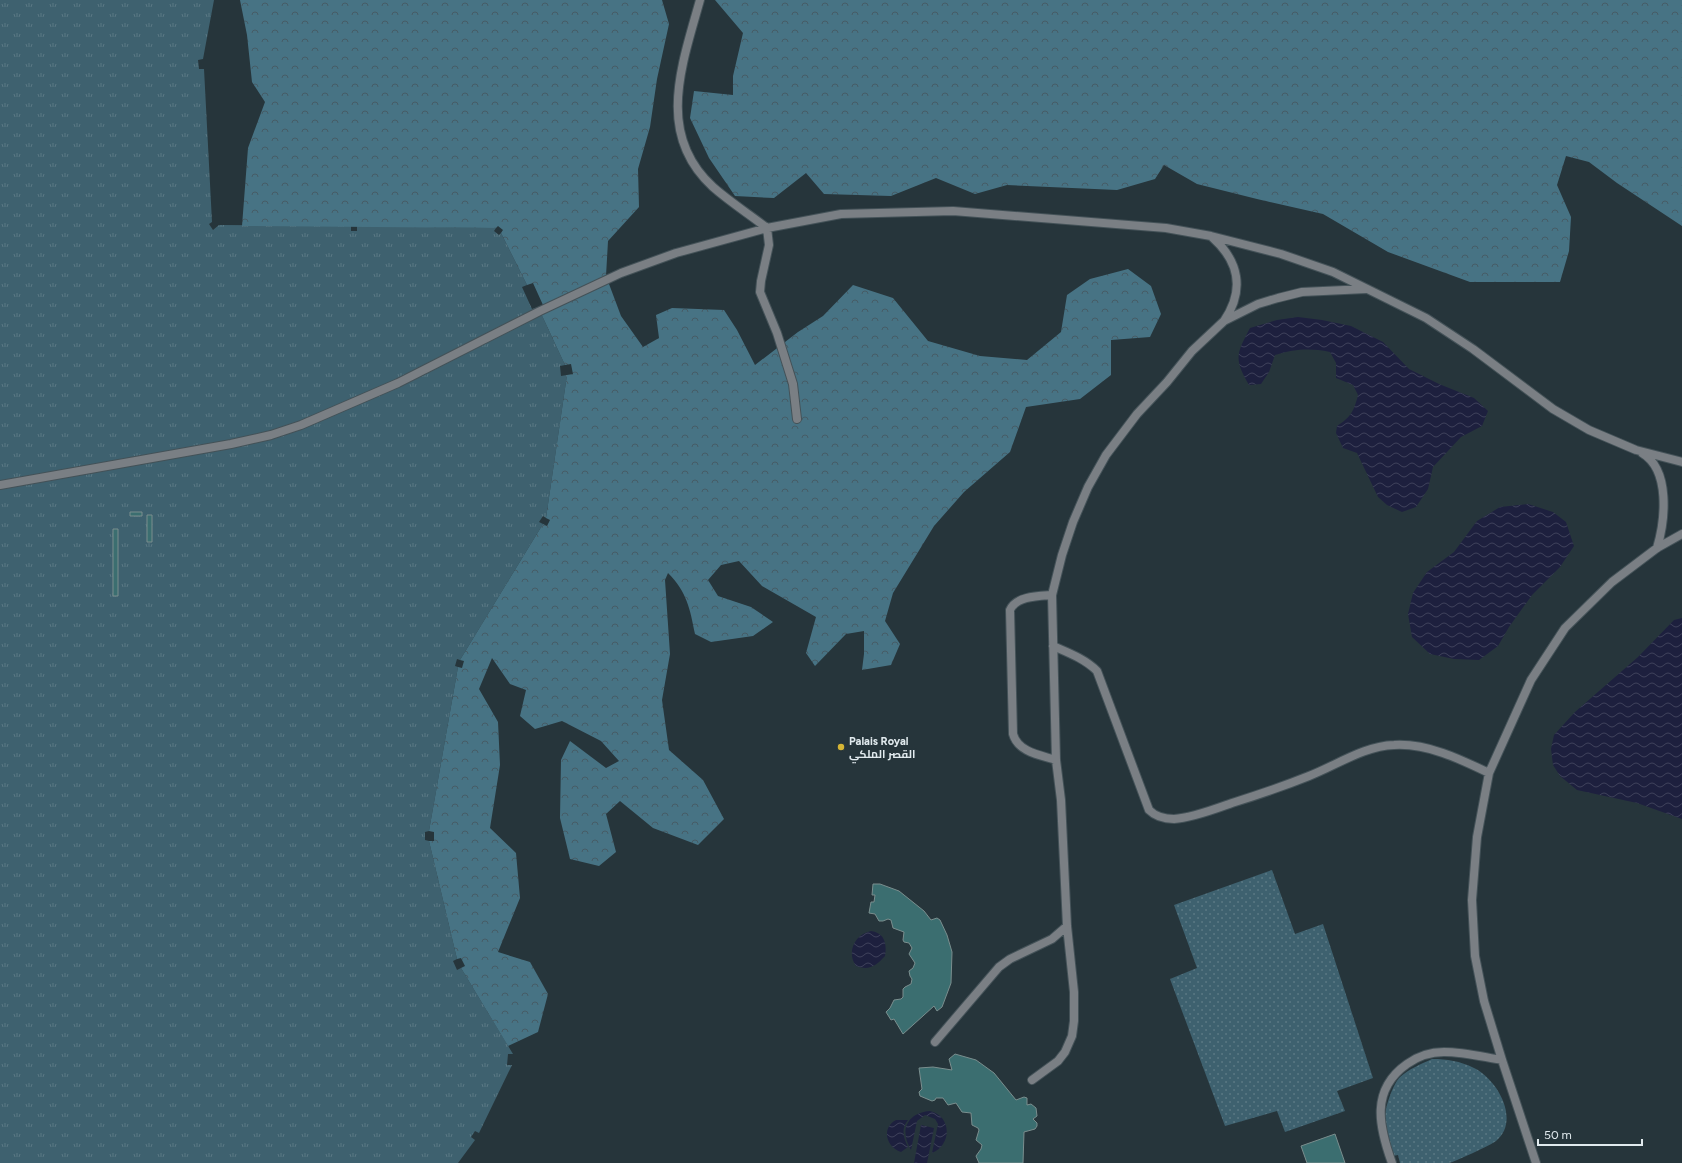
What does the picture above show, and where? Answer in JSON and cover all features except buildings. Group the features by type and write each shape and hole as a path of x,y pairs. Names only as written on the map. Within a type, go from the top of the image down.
{"lane":[{"path":"700,0 679,79 677,109 682,139 686,152 698,170 713,187 767,228 769,245 760,281 760,292 777,333 791,378 797,419"},
{"path":"0,485 231,444 271,435 301,425 398,383 540,311 621,273 676,253 767,228 841,214 953,212 1166,228 1211,236 1281,254 1333,272 1426,318 1473,349 1553,409 1590,430 1649,457 1661,478 1664,513 1662,531 1657,548"},
{"path":"1032,1080 1058,1061 1065,1052 1072,1036 1074,1021 1074,992 1067,926 1061,800 1056,760 1052,595 1062,555 1073,522 1088,487 1106,455 1137,414 1167,382 1192,351 1224,321 1230,311 1236,294 1237,284 1235,270 1227,253 1211,236"},
{"path":"1224,321 1258,304 1302,292 1367,289"},
{"path":"1636,450 1682,462"},
{"path":"1536,1163 1484,1001 1475,956 1472,900 1477,836 1489,773 1531,680 1565,628 1612,582 1657,548 1682,534"},
{"path":"1052,595 1036,596 1017,602 1012,606 1010,610 1011,664 1014,737 1021,746 1033,753 1056,760"},
{"path":"1053,646 1090,664 1097,671 1149,810 1160,818 1176,819 1209,811 1310,776 1369,750 1392,745 1417,746 1432,750 1462,760 1489,773"},
{"path":"935,1042 999,967 1010,959 1052,939 1067,926"},
{"path":"1392,1163 1383,1136 1380,1112 1382,1096 1398,1070 1411,1061 1427,1054 1444,1052 1475,1055 1502,1060"}],"green space":[{"path":"0,0 214,0 203,59 198,60 199,69 204,69 212,222 209,224 213,230 219,225 351,226 351,231 357,231 357,226 496,228 494,231 499,235 501,233 527,285 522,287 532,309 538,307 565,365 560,366 561,376 567,375 546,518 543,516 539,522 543,524 460,660 457,659 455,666 458,667 429,831 425,832 425,840 429,841 457,959 453,961 457,970 461,968 513,1054 508,1054 507,1065 512,1065 479,1133 475,1131 471,1137 475,1140 458,1163 0,1163"},
{"path":"240,0 662,0 669,24 657,79 650,127 638,169 639,207 608,241 606,276 621,316 643,347 659,338 656,315 672,308 724,310 737,330 755,365 798,332 823,316 853,285 893,298 928,341 980,356 1027,360 1061,332 1067,295 1090,279 1128,269 1151,286 1161,314 1150,337 1111,340 1111,375 1080,399 1026,407 1010,452 964,492 934,526 893,593 885,621 900,644 891,665 862,670 864,631 846,634 815,666 806,653 816,617 762,586 739,561 721,565 708,580 718,596 751,607 773,622 753,636 711,642 695,634 684,594 668,573 665,580 670,654 662,700 669,750 703,780 724,819 698,845 653,828 620,801 606,814 616,852 599,866 570,859 560,818 561,760 570,741 606,768 619,761 601,741 562,721 535,729 520,716 526,690 510,684 492,658 479,689 498,722 500,765 490,828 516,853 520,898 498,952 530,962 548,994 538,1032 508,1046 461,968 465,966 461,958 457,959 429,841 434,841 434,832 429,831 458,667 462,668 464,661 460,660 543,524 547,526 550,520 546,518 567,375 573,374 571,364 565,365 538,307 543,305 533,283 527,285 501,233 503,230 498,226 496,228 242,226 248,148 265,102 252,82 247,35"},
{"path":"715,0 1682,0 1682,226 1617,183 1589,162 1566,156 1557,185 1571,217 1569,251 1560,282 1470,282 1388,252 1323,214 1197,184 1164,165 1155,179 1117,190 1007,185 975,194 936,178 891,196 824,194 806,173 774,198 735,196 709,158 690,118 694,91 733,95 733,76 743,33"},
{"path":"1272,870 1295,934 1323,924 1373,1078 1337,1091 1345,1111 1285,1132 1277,1111 1225,1126 1170,979 1197,968 1174,905"},
{"path":"1432,1059 1459,1062 1483,1073 1491,1081 1498,1090 1506,1112 1506,1122 1503,1132 1496,1141 1449,1163 1400,1163 1398,1155 1393,1156 1387,1140 1385,1118 1388,1102 1397,1080 1400,1077 1411,1069"}],"water":[{"path":"1298,317 1351,326 1383,342 1409,369 1439,384 1474,398 1488,411 1482,426 1461,437 1433,467 1428,489 1416,507 1402,512 1387,505 1378,497 1357,453 1343,448 1336,433 1337,426 1346,420 1351,413 1358,395 1353,385 1336,378 1336,363 1330,352 1302,350 1290,351 1275,355 1269,372 1261,384 1249,385 1241,368 1239,356 1242,344 1250,328 1277,320"},
{"path":"1528,504 1553,512 1566,522 1574,546 1560,567 1532,595 1509,627 1498,646 1479,660 1454,659 1430,654 1412,637 1408,614 1413,593 1427,572 1454,552 1477,521 1500,507"},
{"path":"1682,618 1682,819 1637,803 1577,790 1560,776 1553,765 1551,749 1554,735 1575,712 1638,657 1674,620"},
{"path":"871,931 879,934 884,940 886,947 885,956 872,967 865,968 856,966 852,955 854,944 860,936"},
{"path":"930,1111 937,1114 946,1124 946,1138 939,1149 932,1153 938,1124 935,1119 925,1115 917,1121 911,1150 907,1143 907,1124 916,1115 922,1112"},
{"path":"896,1120 908,1120 904,1127 904,1133 908,1147 901,1152 892,1146 887,1137 888,1128 891,1123"},
{"path":"921,1125 934,1128 927,1163 914,1163"}],"place":[{"name":"Palais Royal القصر الملكي","path":"841,747"}]}
